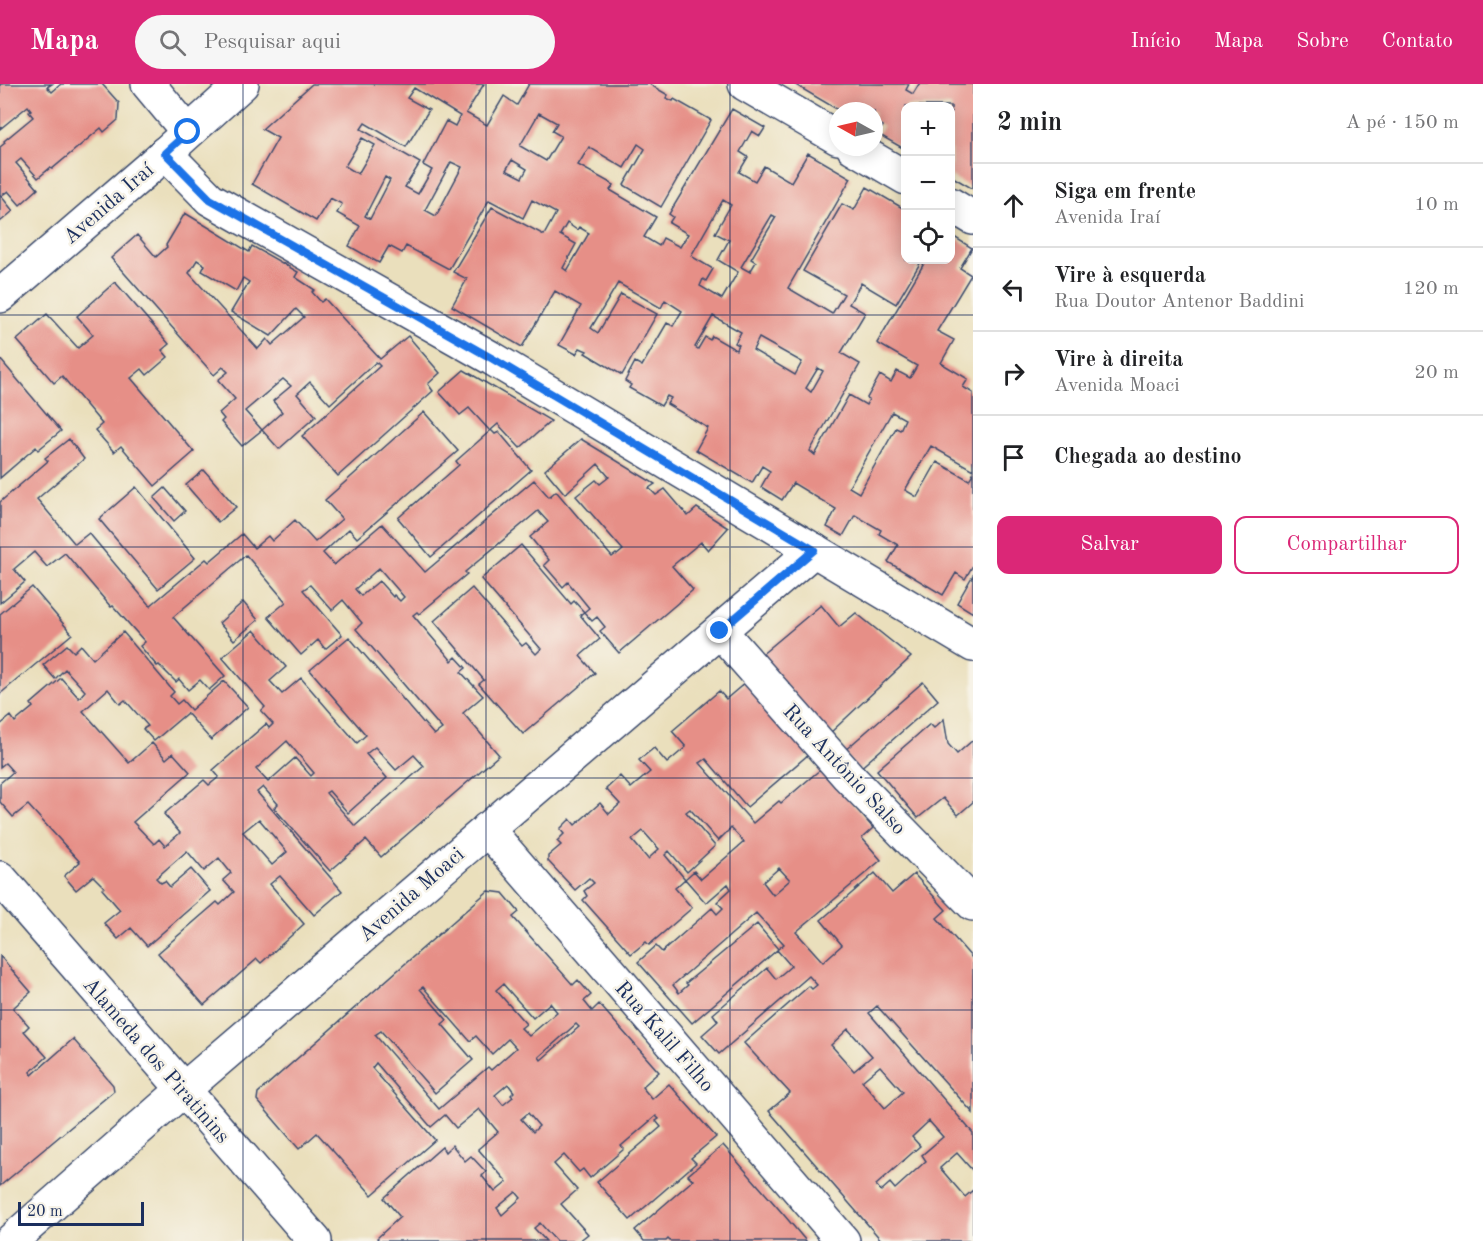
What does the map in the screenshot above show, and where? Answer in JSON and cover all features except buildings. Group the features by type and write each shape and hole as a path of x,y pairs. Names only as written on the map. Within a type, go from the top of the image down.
{"street":[{"path":"148,84 176,143 210,199 493,359 973,645"},
{"name":"Avenida Iraí","path":"0,296 242,84"},
{"path":"746,84 829,133"},
{"path":"868,156 901,175"},
{"path":"955,207 973,218"},
{"name":"Avenida Moaci","path":"11,1241 183,1090 814,550"},
{"name":"Rua Antônio Salso","path":"720,631 848,776 973,904"},
{"name":"Rua Kalil Filho","path":"487,829 843,1241"},
{"name":"Alameda dos Piratinins","path":"0,878 315,1241"}],"route":[{"path":"188,132 165,153 210,199 493,359 814,550 720,631"}]}
